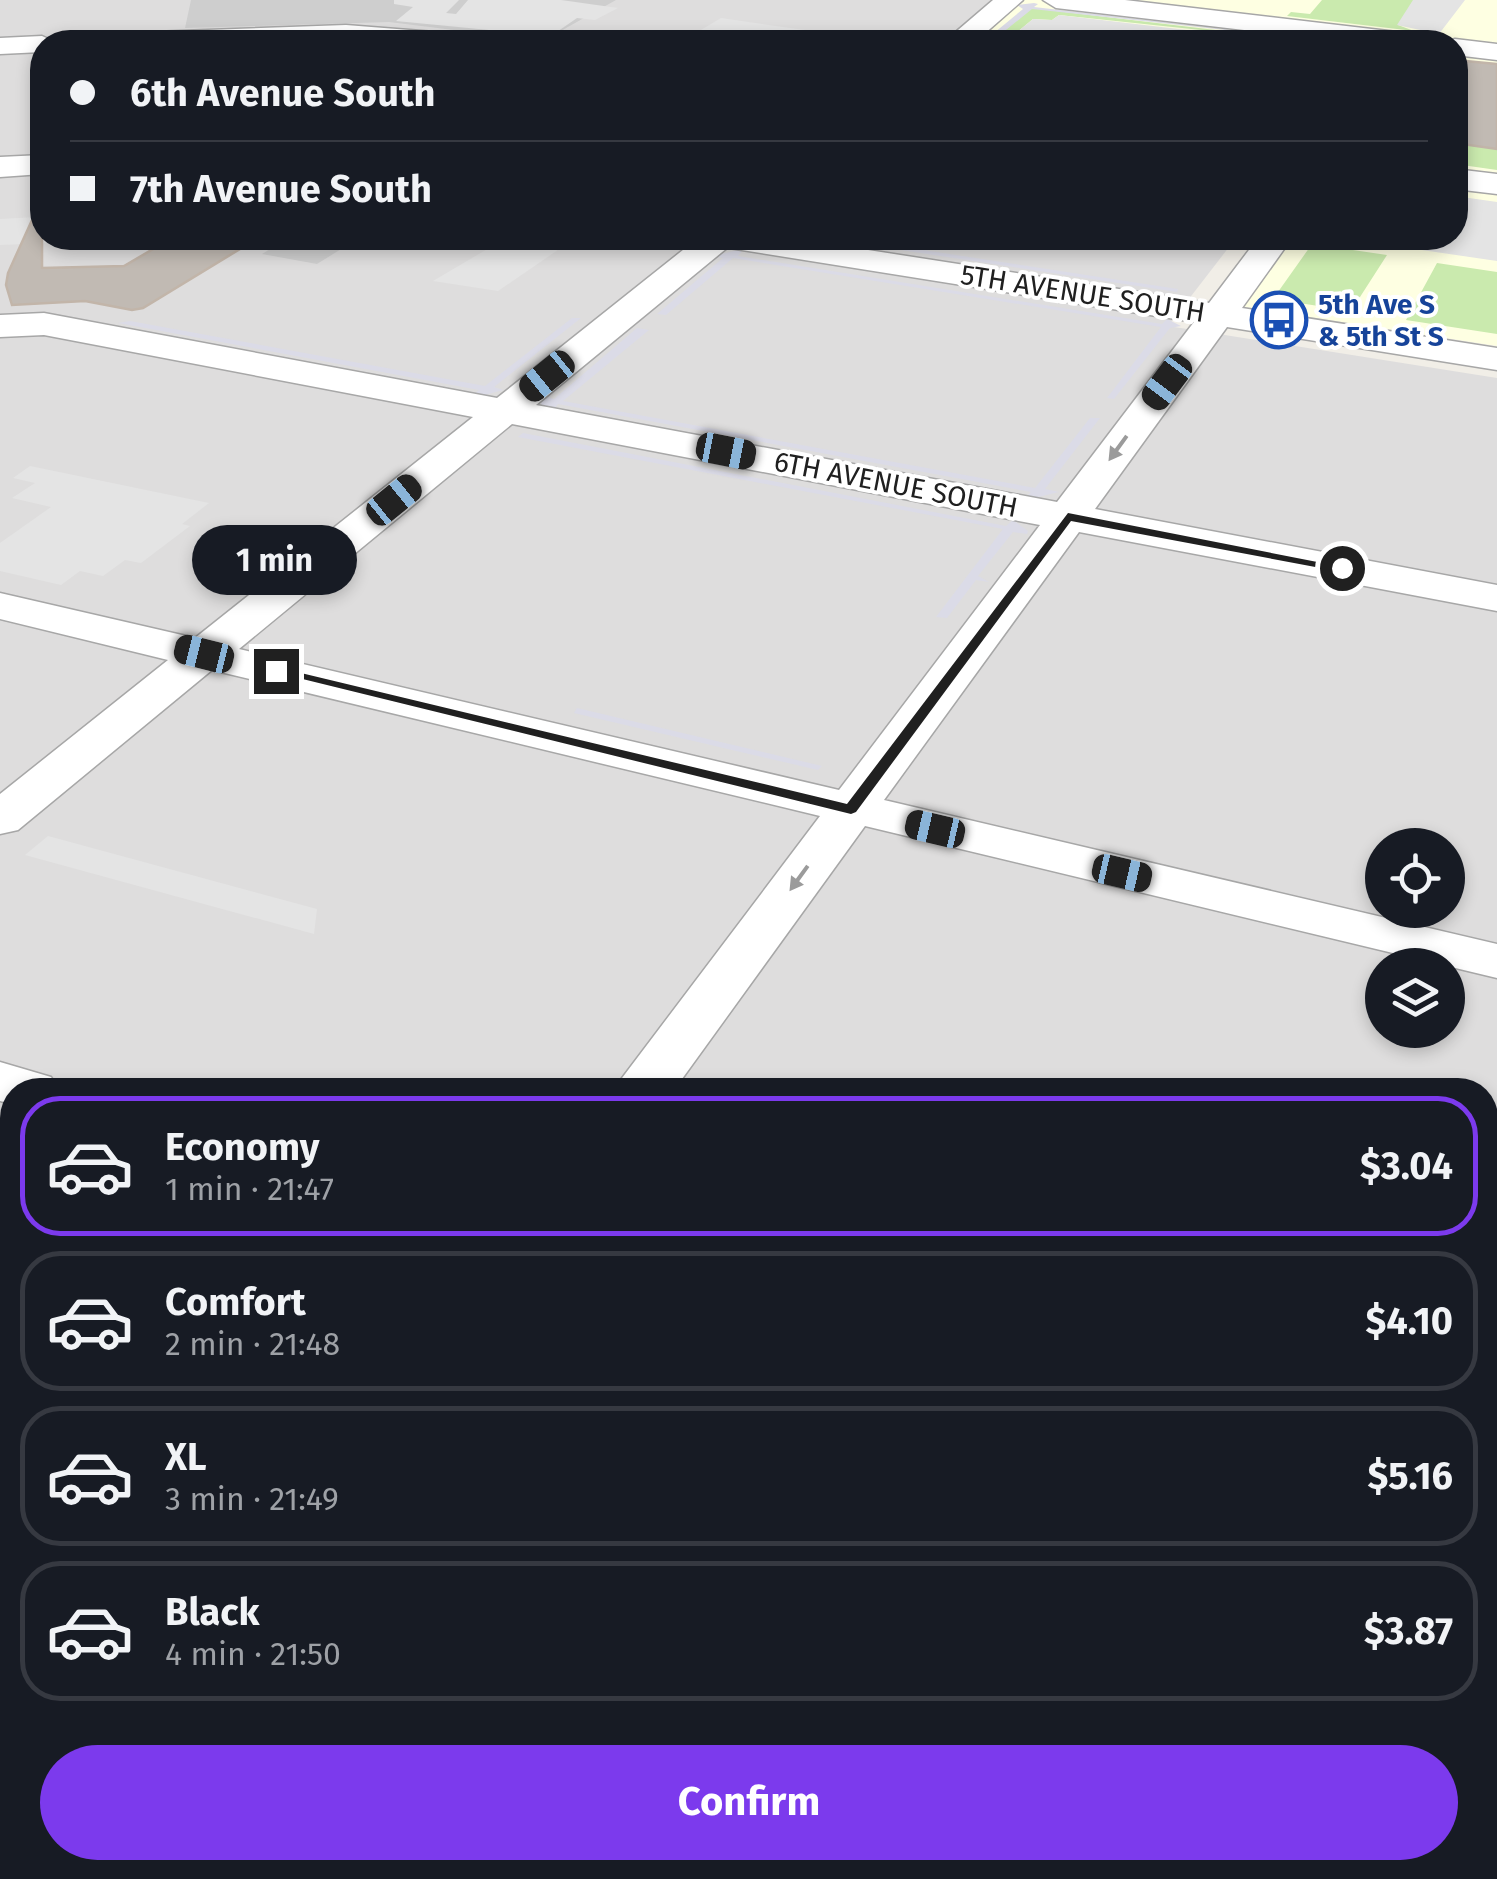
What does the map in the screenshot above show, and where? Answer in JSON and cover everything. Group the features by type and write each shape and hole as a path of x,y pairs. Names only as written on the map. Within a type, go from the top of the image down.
{"street":[{"path":"973,30 1010,0"},
{"path":"1056,0 1312,30"},
{"path":"0,46 30,45"},
{"path":"1468,49 1497,52"},
{"path":"0,167 30,166"},
{"path":"1468,181 1497,184"},
{"path":"0,818 703,250"},
{"name":"5TH AVENUE SOUTH","path":"805,250 1497,358"},
{"path":"652,1078 1265,250"},
{"name":"6TH AVENUE SOUTH","path":"0,326 44,324 506,408 1497,598"},
{"path":"0,606 1497,961"}],"shaded area":[{"path":"0,0 1024,0 987,30 30,30 30,250 1227,250 1168,326 1497,378 1497,1078 0,1078"},
{"path":"191,0 616,0 563,30 454,30 389,22 185,28"},
{"path":"394,0 459,0 446,13 456,14 468,0 561,0 618,8 595,20 577,18 560,30 489,30 396,21 413,7 394,4"},
{"path":"1024,0 1497,0 1497,346 1240,306 1280,250 1468,250 1468,30 987,30"},
{"path":"1413,0 1465,0 1442,30 1397,25"},
{"path":"1034,3 1038,4 1034,7 1233,30 1032,9 1006,30 998,30 1023,9 1017,5"},
{"path":"1059,15 1187,30 1020,30 1033,19 1052,20"},
{"path":"721,18 806,30 701,30"},
{"path":"1468,198 1497,202 1497,261 1422,250 1468,250"},
{"path":"30,217 30,244 0,245 0,219"},
{"path":"268,250 340,250 317,264 262,254"},
{"path":"486,250 558,250 498,291 433,281"},
{"path":"743,250 738,256 1162,324 1167,319 1181,326 1170,328 1114,399 1107,398 1161,327 733,258 666,315 657,314 723,258 713,256"},
{"path":"901,250 923,250 1178,289 1177,292"},
{"path":"572,318 581,318 494,387 503,390 485,395 474,394 479,390 118,323 130,321 485,386"},
{"path":"637,328 649,330 563,401 1035,488 1090,418 1100,418 1045,489 1059,492 1034,498 1026,497 1031,492 558,404 553,410 546,409 541,404 544,396 554,399"},
{"path":"523,433 1006,526 1013,520 1028,531 1013,532 978,576 989,582 976,580 947,618 936,617 1003,529 518,437"},
{"path":"30,466 209,503 182,524 190,526 141,563 125,560 103,576 80,571 61,585 0,571 0,543 51,507 12,498 35,483 13,478"},
{"path":"577,708 822,766 818,770 574,713"},
{"path":"48,836 317,909 314,934 25,855"}],"green space":[{"path":"1322,0 1416,0 1398,25 1411,30 1287,16 1291,12 1310,14"},
{"path":"1031,8 1215,30 1059,15 1052,20 1033,19 1020,30 1005,30"},
{"path":"1468,145 1497,149 1497,170 1468,166"},
{"path":"1308,250 1387,255 1351,311 1273,299"},
{"path":"1437,263 1497,272 1497,334 1406,320"}],"building":[{"path":"1468,61 1497,64 1497,149 1468,145"},
{"path":"30,224 30,250 42,250 42,268 124,266 151,250 238,250 143,308 132,310 85,301 12,305 6,285"}],"place":[{"name":"5th Ave S & 5th St S","path":"1279,320"}],"route":[{"path":"276,671 851,809 1068,517 1342,568"}]}
